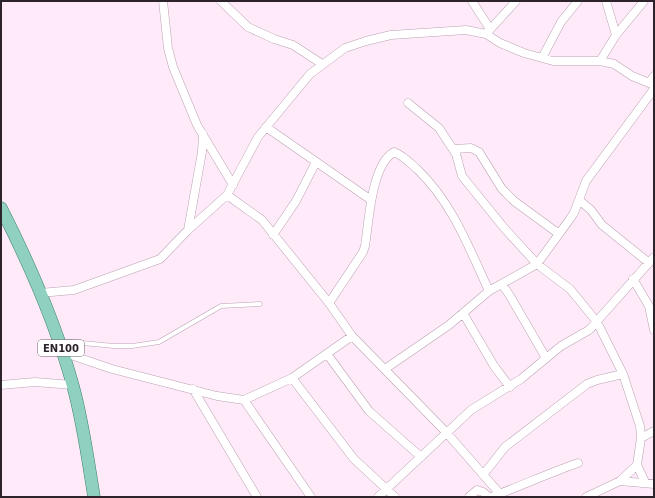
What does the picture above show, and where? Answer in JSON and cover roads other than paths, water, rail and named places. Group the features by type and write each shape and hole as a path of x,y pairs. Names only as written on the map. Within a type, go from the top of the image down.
{"main road":[{"name":"EN100","path":"1,208 40,293 73,386 94,497"}],"street":[{"path":"163,1 168,48 173,67 203,134 233,185"},
{"path":"221,1 248,27 274,39 293,45 322,64"},
{"path":"472,1 488,31 500,42 553,61 600,61 614,64 632,76 652,86"},
{"path":"40,293 74,290 160,260 188,230 227,195 252,148 266,127 310,74 345,48 391,35 466,30 488,31 516,1"},
{"path":"542,58 561,22 578,1"},
{"path":"606,1 616,35"},
{"path":"600,61 616,35 644,1"},
{"path":"385,369 463,313 489,291 537,264 560,234 574,212 586,180 652,86 654,76"},
{"path":"408,103 439,128 454,149 460,161 462,176 505,229 537,264 570,290 597,322 623,374 640,426 641,438 638,465 645,482"},
{"path":"266,127 371,200"},
{"path":"188,230 202,152 203,134"},
{"path":"454,149 471,148 479,152 506,193 524,209 560,234"},
{"path":"329,303 365,246 371,200 385,159 394,152 402,155 431,183 445,201 456,220 489,291"},
{"path":"273,235 296,201 316,162"},
{"path":"227,195 262,220 329,303 352,336 446,432 500,494"},
{"path":"378,497 471,410 510,387 561,346 589,330 651,260 602,225 579,200"},
{"path":"633,279 649,306 654,330"},
{"path":"502,284 513,300 546,358"},
{"path":"463,313 494,366 510,387"},
{"path":"60,346 112,369 217,396 244,400 292,378 352,336"},
{"path":"327,354 369,411 421,457"},
{"path":"482,475 505,447 587,384 623,374"},
{"path":"292,378 354,459 395,497"},
{"path":"1,385 36,382 73,386"},
{"path":"193,389 256,497"},
{"path":"244,400 311,497"},
{"path":"641,438 654,431"},
{"path":"469,497 477,490 490,497 500,494 542,475 578,463"},
{"path":"586,497 620,481 638,465"},
{"path":"620,481 645,482 654,484"}],"lane":[{"path":"60,346 132,346 159,342 221,306 260,304"}]}
